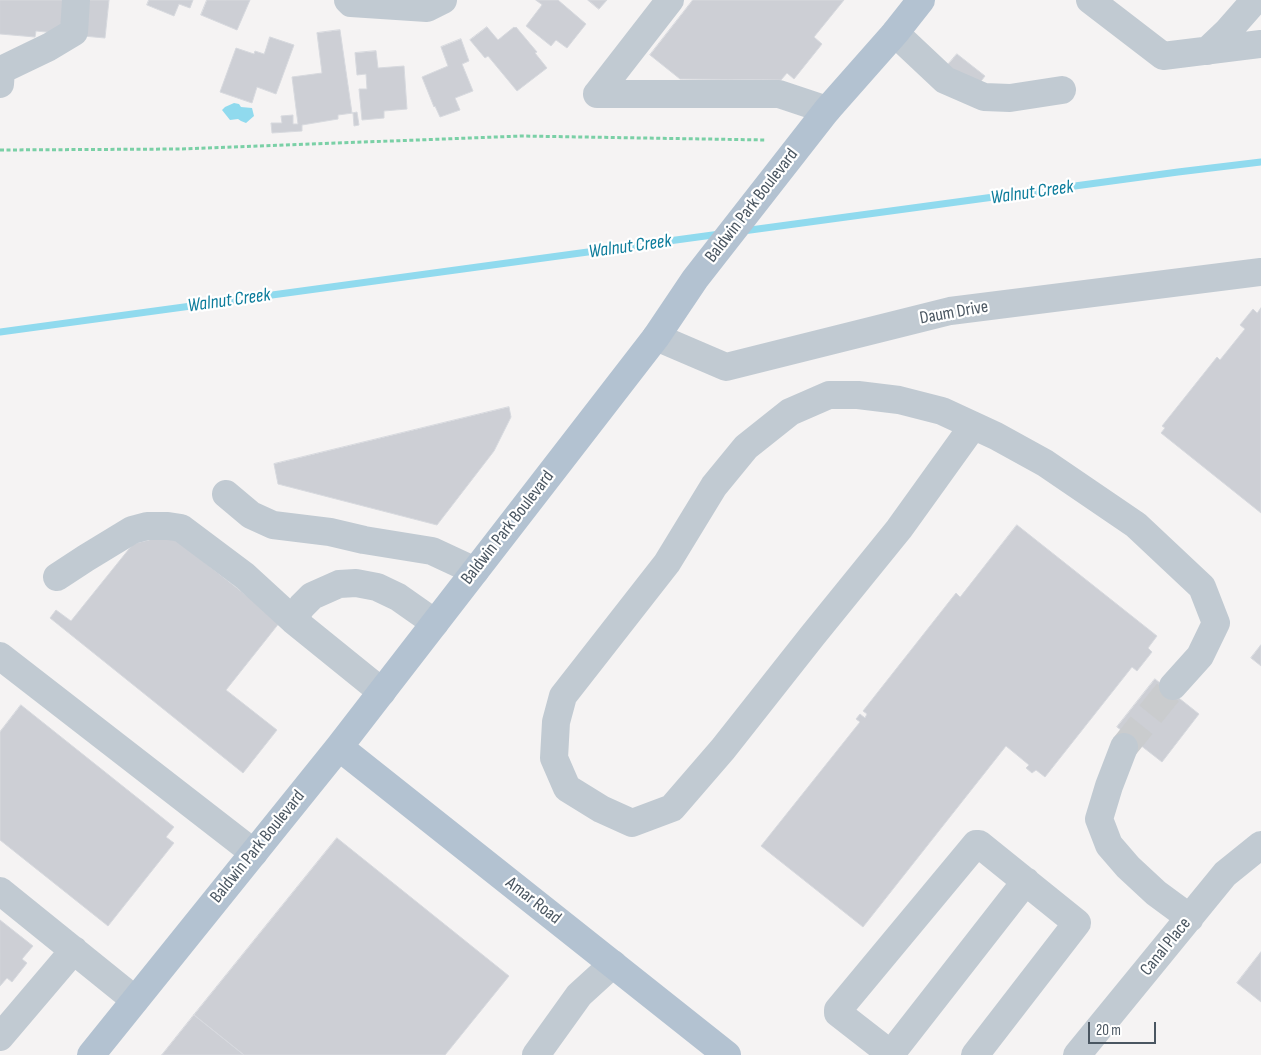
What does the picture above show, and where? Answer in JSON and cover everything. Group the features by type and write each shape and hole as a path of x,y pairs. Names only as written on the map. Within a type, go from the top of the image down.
{"main road":[{"name":"Baldwin Park Boulevard","path":"91,1055 382,692 663,327 695,279 786,162 827,110 895,33 921,0"},
{"name":"Amar Road","path":"339,747 727,1055"}],"street":[{"path":"0,84 1,70 74,32 76,0"},
{"path":"348,0 351,3 427,8 443,0"},
{"path":"670,0 597,94 779,94 827,110"},
{"path":"1090,0 1163,56 1207,51 1244,40 1255,0"},
{"path":"895,33 945,80 984,97 1010,98 1062,90"},
{"name":"Daum Drive","path":"663,327 726,367 950,310 1261,272"},
{"path":"973,426 899,529 723,749 672,808 632,823 601,809 567,788 554,758 556,722 564,696 667,563 714,486 746,447 790,412 829,395 858,395 899,400 942,411 996,436 1044,463 1136,525 1202,587 1216,623 1200,656 1173,686"},
{"path":"226,494 251,515 273,525 330,532 364,540 432,551 475,571"},
{"path":"57,577 132,530 148,526 181,528 245,576 293,620 382,692"},
{"path":"293,620 302,606 312,596 339,584 356,583 377,587 398,597 435,623"},
{"path":"0,656 254,853"},
{"path":"1124,747 1099,818 1109,845 1128,867 1156,893 1190,918"},
{"path":"975,1055 1077,924 1077,922 1026,881 981,845 976,844 838,1010 838,1013 891,1055 1026,881"},
{"name":"Canal Place","path":"1077,1055 1225,874 1261,845"},
{"path":"0,891 135,1000"},
{"path":"0,1037 74,950"},
{"path":"536,1055 579,995 613,964"}],"path":[{"path":"0,150 182,149 521,136 766,140"}],"water":[{"path":"234,103 239,104 241,107 252,108 254,116 246,123 238,119 230,120 222,110"}],"building":[{"path":"0,0 65,0 62,29 56,33 36,31 35,37 0,34"},
{"path":"87,0 109,0 105,38 83,36"},
{"path":"149,0 193,0 190,8 179,4 174,16 147,5"},
{"path":"207,0 250,0 237,30 201,15"},
{"path":"536,0 558,0 586,24 567,48 556,40 551,46 526,26 542,5"},
{"path":"588,0 607,0 599,9"},
{"path":"693,0 844,0 814,37 822,44 794,79 787,73 781,80 680,79 650,55"},
{"path":"487,27 498,40 516,27 537,52 535,53 547,68 517,91 488,56 485,58 470,40"},
{"path":"340,30 352,113 357,112 359,125 354,126 353,113 338,115 338,119 302,125 302,131 272,133 271,123 282,123 281,116 293,115 293,124 298,124 292,77 322,73 317,33"},
{"path":"270,37 294,45 276,94 257,87 252,103 220,92 236,48 254,54 255,51 264,54"},
{"path":"461,39 469,61 462,64 473,91 455,98 460,110 440,117 422,77 448,66 441,47"},
{"path":"376,51 378,68 404,66 407,109 384,111 384,118 362,120 359,89 367,89 366,74 357,75 355,53"},
{"path":"957,54 985,76 975,89 946,67"},
{"path":"1261,308 1261,513 1161,433 1165,428 1162,426 1217,357 1220,360 1245,329 1240,325 1253,309 1257,313"},
{"path":"509,407 511,417 494,451 437,525 278,484 274,464"},
{"path":"1017,525 1157,636 1148,648 1152,652 1137,671 1132,667 1045,777 1036,770 1032,773 1026,768 1029,765 1006,746 863,927 761,846 860,722 856,719 860,714 865,718 867,714 863,711 956,593 960,597"},
{"path":"170,535 280,622 226,690 277,730 243,773 50,618 56,610 71,621 133,544"},
{"path":"1261,645 1261,666 1251,658"},
{"path":"1155,679 1199,714 1162,762 1117,727"},
{"path":"21,705 174,827 166,837 174,843 108,926 0,840 0,732"},
{"path":"337,838 509,976 445,1055 244,1055 194,1015"},
{"path":"0,920 33,946 22,959 27,963 12,982 7,978 0,986"},
{"path":"1261,952 1261,1002 1237,983"},
{"path":"194,1015 244,1055 162,1055"}],"waterway":[{"name":"Walnut Creek","path":"743,231 1261,162"},
{"name":"Walnut Creek","path":"0,332 720,234"}],"tunnel":[{"path":"1124,747 1173,686"}]}
